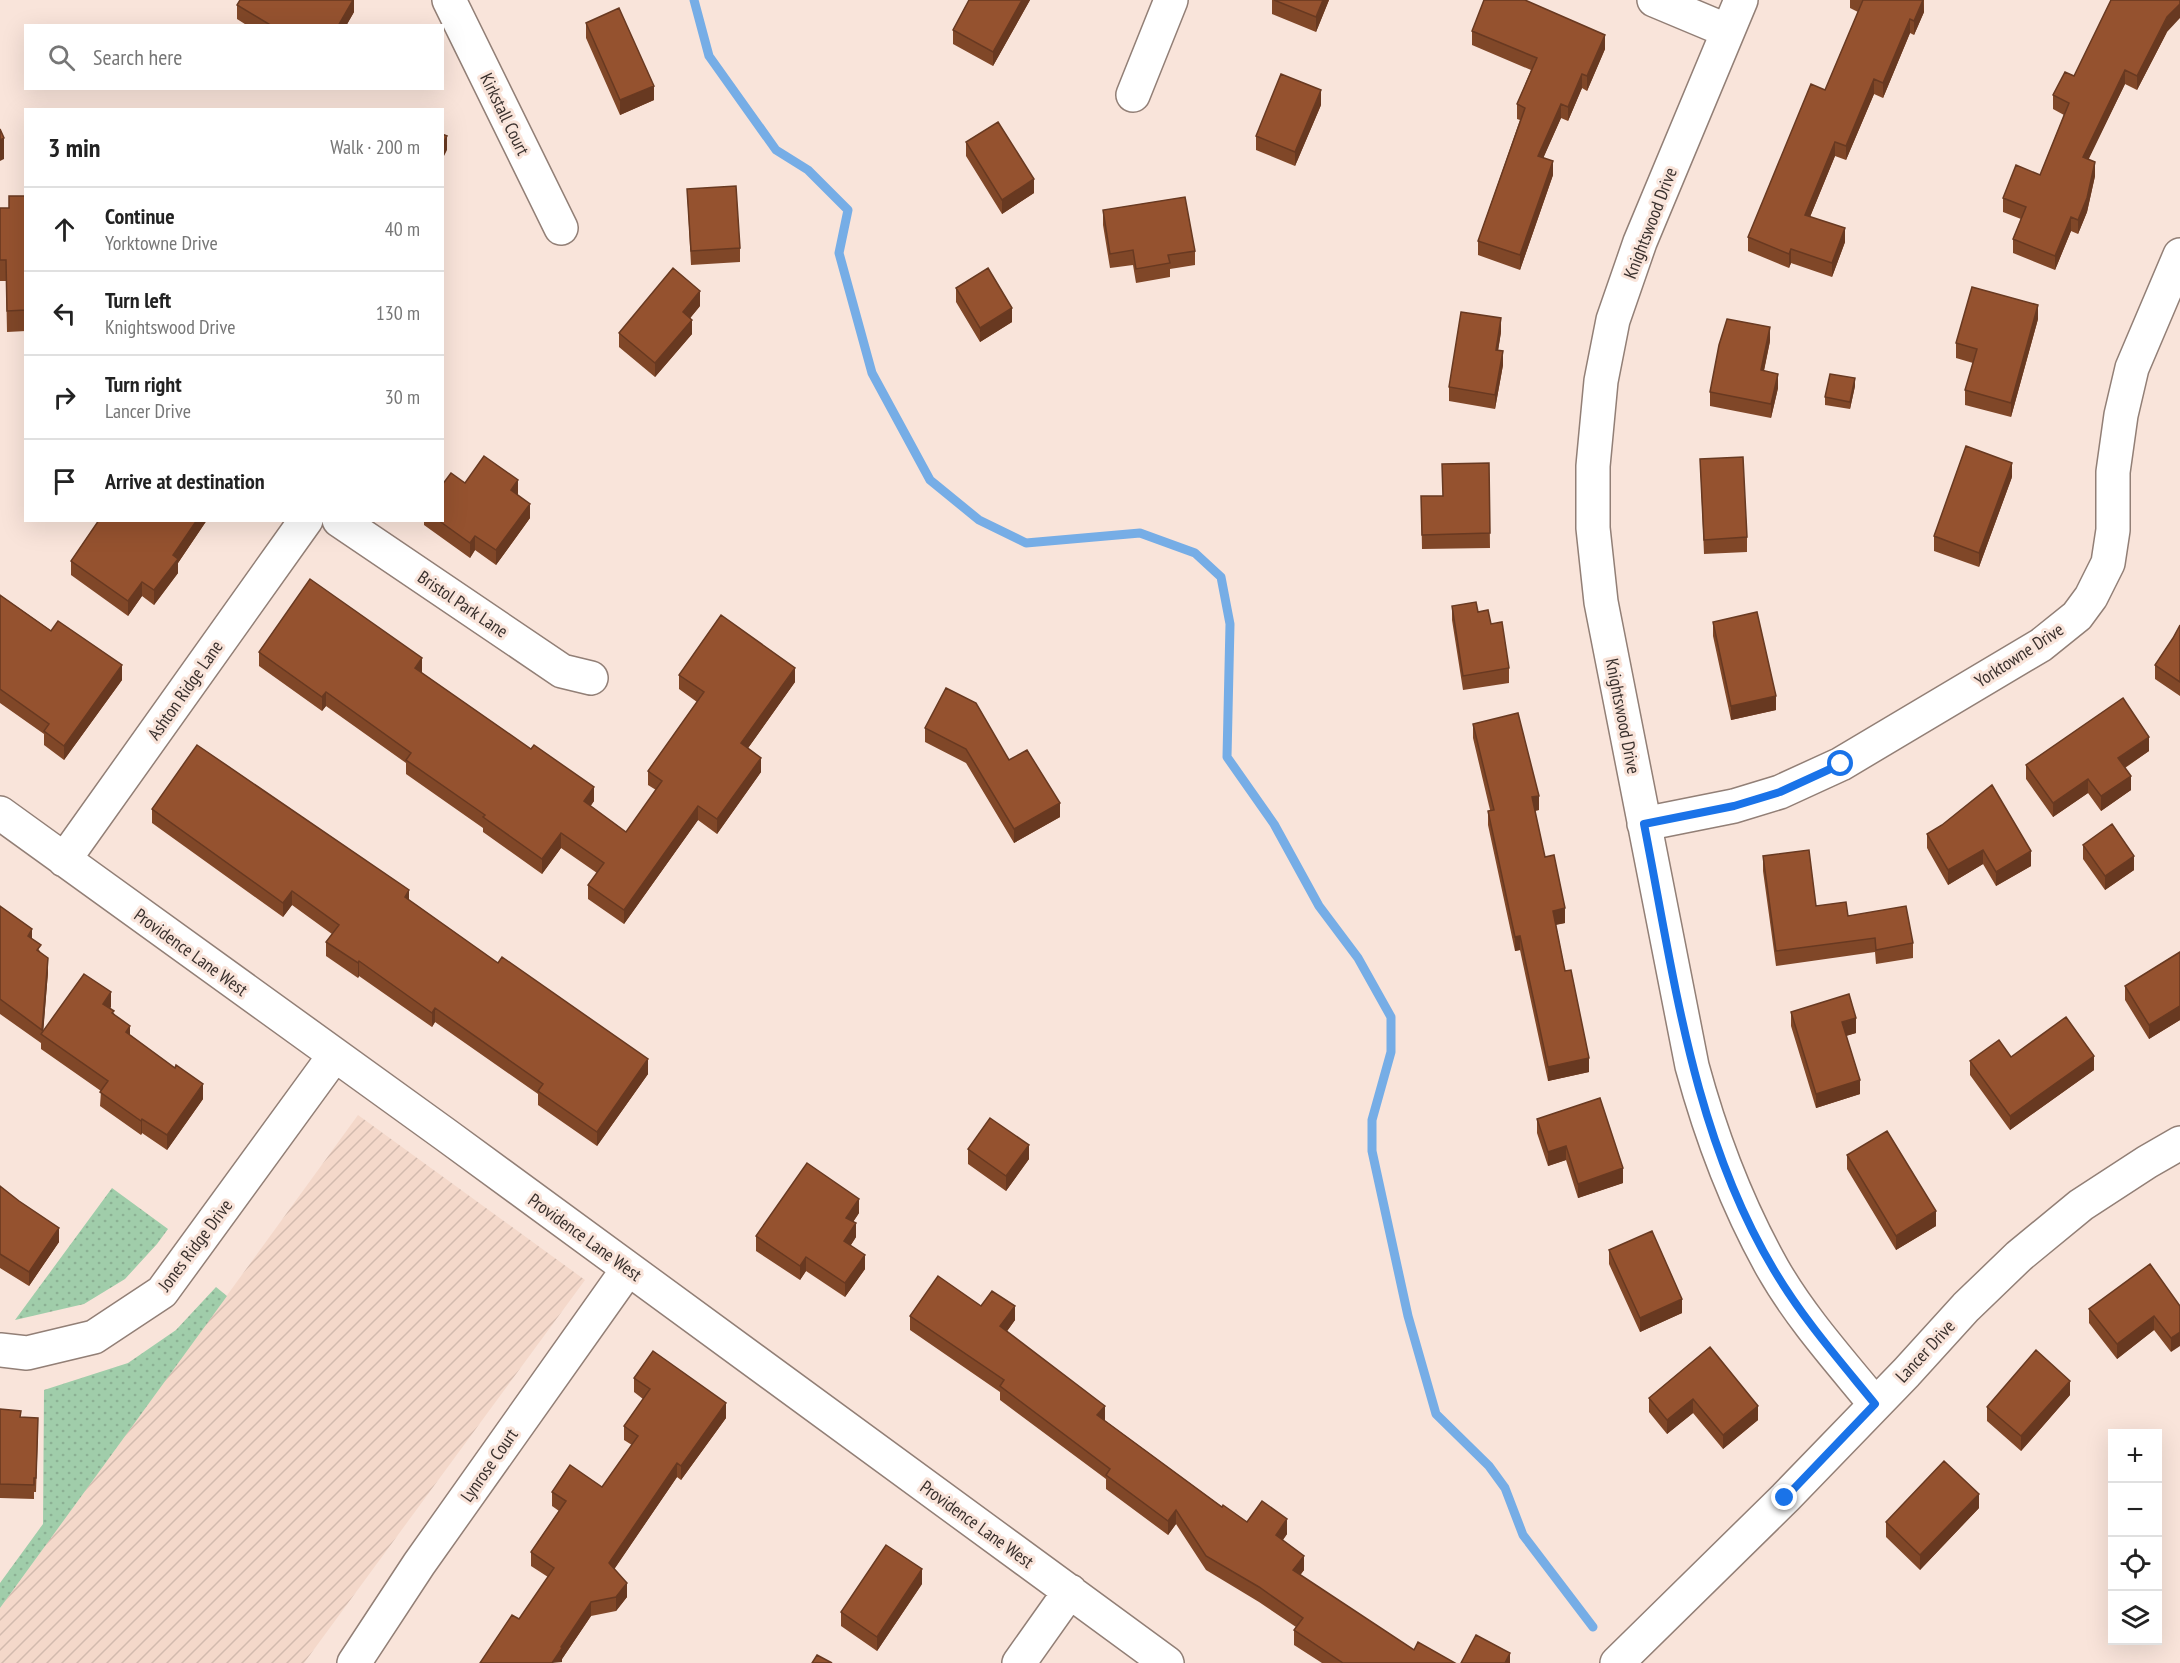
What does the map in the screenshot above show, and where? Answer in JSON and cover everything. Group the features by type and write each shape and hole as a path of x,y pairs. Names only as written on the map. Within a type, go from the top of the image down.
{"street":[{"name":"Kirkstall Court","path":"449,0 561,228"},
{"path":"1133,95 1171,0"},
{"path":"1654,0 1728,31"},
{"name":"Knightswood Drive","path":"1741,0 1640,242 1613,320 1602,381 1593,466 1593,528 1601,602 1692,1066 1716,1145 1747,1221 1774,1271 1814,1329 1875,1404"},
{"name":"Yorktowne Drive","path":"1644,824 1734,806 1780,792 1841,764 2041,645 2077,616 2091,597 2108,563 2113,530 2113,472 2121,415 2132,368 2180,255"},
{"name":"Ashton Ridge Lane","path":"64,860 305,522"},
{"name":"Bristol Park Lane","path":"342,522 562,671 591,678"},
{"name":"Providence Lane West","path":"0,813 1167,1663"},
{"name":"Jones Ridge Drive","path":"0,1350 27,1353 94,1337 162,1292 334,1056"},
{"name":"Lancer Drive","path":"1617,1663 1785,1498 1966,1307 2019,1256 2081,1205 2180,1143"},
{"name":"Lynrose Court","path":"354,1663 419,1564 628,1269"},
{"path":"1019,1663 1070,1591"}],"shaded area":[{"path":"358,1115 585,1280 304,1663 0,1663 0,1608"}],"green space":[{"path":"112,1188 168,1229 157,1244 125,1279 84,1304 15,1320"},
{"path":"216,1287 227,1296 0,1608 0,1583 43,1524 44,1390 128,1363 176,1330"}],"building":[{"path":"240,0 353,0 339,24 269,24 237,5"},
{"path":"969,0 1022,0 993,52 953,30"},
{"path":"1274,0 1323,0 1316,17"},
{"path":"1484,0 1525,0 1605,35 1587,76 1582,74 1568,107 1561,104 1538,156 1553,161 1520,255 1478,241 1525,108 1517,104 1537,58 1472,31"},
{"path":"1863,0 1923,0 1914,21 1910,19 1883,83 1874,79 1846,146 1835,142 1805,215 1845,228 1832,263 1791,249 1789,254 1748,237 1811,84 1825,90"},
{"path":"2111,0 2180,0 2180,4 2167,17 2137,76 2125,70 2083,157 2095,162 2087,198 2078,220 2071,217 2055,256 2013,239 2026,207 2003,198 2016,165 2040,175 2069,103 2053,95 2065,72 2074,76"},
{"path":"619,8 654,86 620,100 586,23"},
{"path":"1281,74 1321,90 1295,152 1256,136"},
{"path":"998,122 1034,179 1002,200 966,142"},
{"path":"736,186 740,248 691,251 687,189"},
{"path":"9,196 24,196 24,310 7,311 6,260 0,260 0,208 9,208"},
{"path":"1185,197 1195,251 1168,255 1170,263 1136,269 1133,250 1110,254 1103,210"},
{"path":"673,268 700,291 683,312 692,320 655,363 619,333"},
{"path":"988,268 1012,308 980,328 956,288"},
{"path":"1972,287 2038,305 2011,403 1965,390 1977,349 1956,343"},
{"path":"1461,312 1501,318 1496,350 1503,351 1495,395 1449,387"},
{"path":"1727,319 1770,327 1761,370 1778,374 1771,404 1710,392 1719,345"},
{"path":"1830,374 1855,378 1850,402 1825,397"},
{"path":"1966,446 2012,463 1979,553 1934,536"},
{"path":"484,456 518,480 511,490 530,504 496,550 475,536 470,543 441,522 444,522 444,482 451,473 465,483"},
{"path":"1743,457 1747,537 1704,540 1700,459"},
{"path":"1489,463 1490,533 1422,535 1421,496 1443,496 1442,464"},
{"path":"98,522 196,522 173,555 178,559 154,590 142,582 128,601 71,561"},
{"path":"310,579 422,658 415,668 531,749 534,745 594,787 584,801 626,832 662,781 648,771 704,692 679,675 721,615 795,668 741,743 761,758 717,819 698,806 624,910 588,885 604,863 561,833 542,859 483,817 485,815 406,760 411,753 326,692 322,697 259,652"},
{"path":"0,595 51,631 58,621 122,665 64,746 44,731 49,724 0,689"},
{"path":"1476,602 1478,612 1488,610 1491,624 1502,622 1509,668 1463,676 1452,606"},
{"path":"1757,612 1776,696 1731,706 1713,622"},
{"path":"2180,625 2180,682 2155,665"},
{"path":"946,688 976,703 1009,760 1027,750 1060,803 1014,829 966,749 925,728"},
{"path":"2123,698 2149,737 2118,758 2131,776 2101,796 2088,779 2053,803 2026,765"},
{"path":"1518,713 1539,796 1532,797 1545,857 1554,855 1565,908 1553,911 1565,971 1571,970 1589,1058 1548,1067 1520,936 1515,937 1488,811 1494,810 1473,724"},
{"path":"197,745 409,890 405,897 498,963 502,957 648,1059 597,1132 538,1091 543,1084 435,1008 432,1013 359,961 358,963 326,942 339,925 292,891 283,903 152,809"},
{"path":"1992,785 2031,851 1996,872 1983,850 1948,870 1927,834 1942,825"},
{"path":"2112,824 2134,856 2105,876 2083,845"},
{"path":"1809,850 1816,906 1846,902 1848,916 1906,906 1913,943 1876,950 1875,938 1776,951 1763,856"},
{"path":"0,906 32,929 28,936 41,945 37,950 48,958 42,1030 0,999"},
{"path":"2180,952 2180,1006 2149,1025 2125,986"},
{"path":"84,974 111,992 103,1004 130,1026 126,1032 175,1068 176,1065 203,1084 167,1135 142,1119 141,1121 100,1092 108,1081 41,1034"},
{"path":"1849,994 1856,1018 1842,1022 1860,1080 1816,1094 1791,1012"},
{"path":"2066,1017 2094,1056 2010,1116 1970,1061 1999,1040 2011,1057"},
{"path":"1600,1098 1623,1168 1578,1184 1566,1146 1548,1152 1537,1119"},
{"path":"990,1118 1029,1145 1006,1176 968,1149"},
{"path":"1887,1131 1936,1211 1896,1236 1847,1155"},
{"path":"807,1163 859,1199 846,1218 856,1223 844,1241 865,1255 845,1283 806,1257 800,1266 756,1236"},
{"path":"0,1186 59,1228 29,1272 0,1254"},
{"path":"1652,1231 1682,1299 1640,1318 1609,1250"},
{"path":"2150,1264 2180,1306 2180,1332 2171,1338 2154,1316 2117,1344 2089,1309"},
{"path":"938,1276 981,1306 992,1291 1015,1306 1000,1326 1105,1406 1097,1415 1222,1507 1223,1505 1247,1522 1262,1501 1287,1519 1276,1535 1304,1556 1293,1570 1414,1650 1418,1642 1455,1663 1343,1663 1294,1630 1303,1618 1259,1587 1206,1556 1176,1510 1168,1521 1106,1475 1110,1469 1000,1386 1004,1380 910,1316"},
{"path":"1710,1347 1758,1406 1723,1435 1693,1399 1667,1420 1649,1398"},
{"path":"2036,1350 2070,1381 2021,1436 1987,1407"},
{"path":"653,1351 726,1403 681,1466 677,1463 609,1563 627,1583 616,1597 591,1602 552,1663 480,1663 512,1615 519,1619 554,1568 531,1552 566,1501 552,1492 570,1465 602,1487 638,1436 624,1426 650,1389 634,1378"},
{"path":"0,1409 21,1411 20,1417 38,1418 34,1485 0,1484"},
{"path":"1944,1461 1979,1494 1920,1555 1886,1522"},
{"path":"886,1545 922,1569 877,1637 841,1612"},
{"path":"1476,1635 1510,1653 1505,1663 1461,1663"},
{"path":"817,1655 832,1663 812,1663"}],"waterway":[{"path":"694,0 709,56 776,150 808,170 848,210 839,253 872,373 930,480 979,520 1026,543 1140,533 1195,553 1221,577 1230,624 1227,757 1274,824 1319,906 1358,958 1391,1017 1391,1052 1372,1120 1372,1151 1408,1316 1436,1414 1489,1466 1505,1488 1523,1535 1593,1627"}],"route":[{"path":"1785,1498 1875,1404 1814,1329 1774,1271 1747,1221 1716,1145 1692,1066 1644,824 1734,806 1780,792 1841,764"}]}
